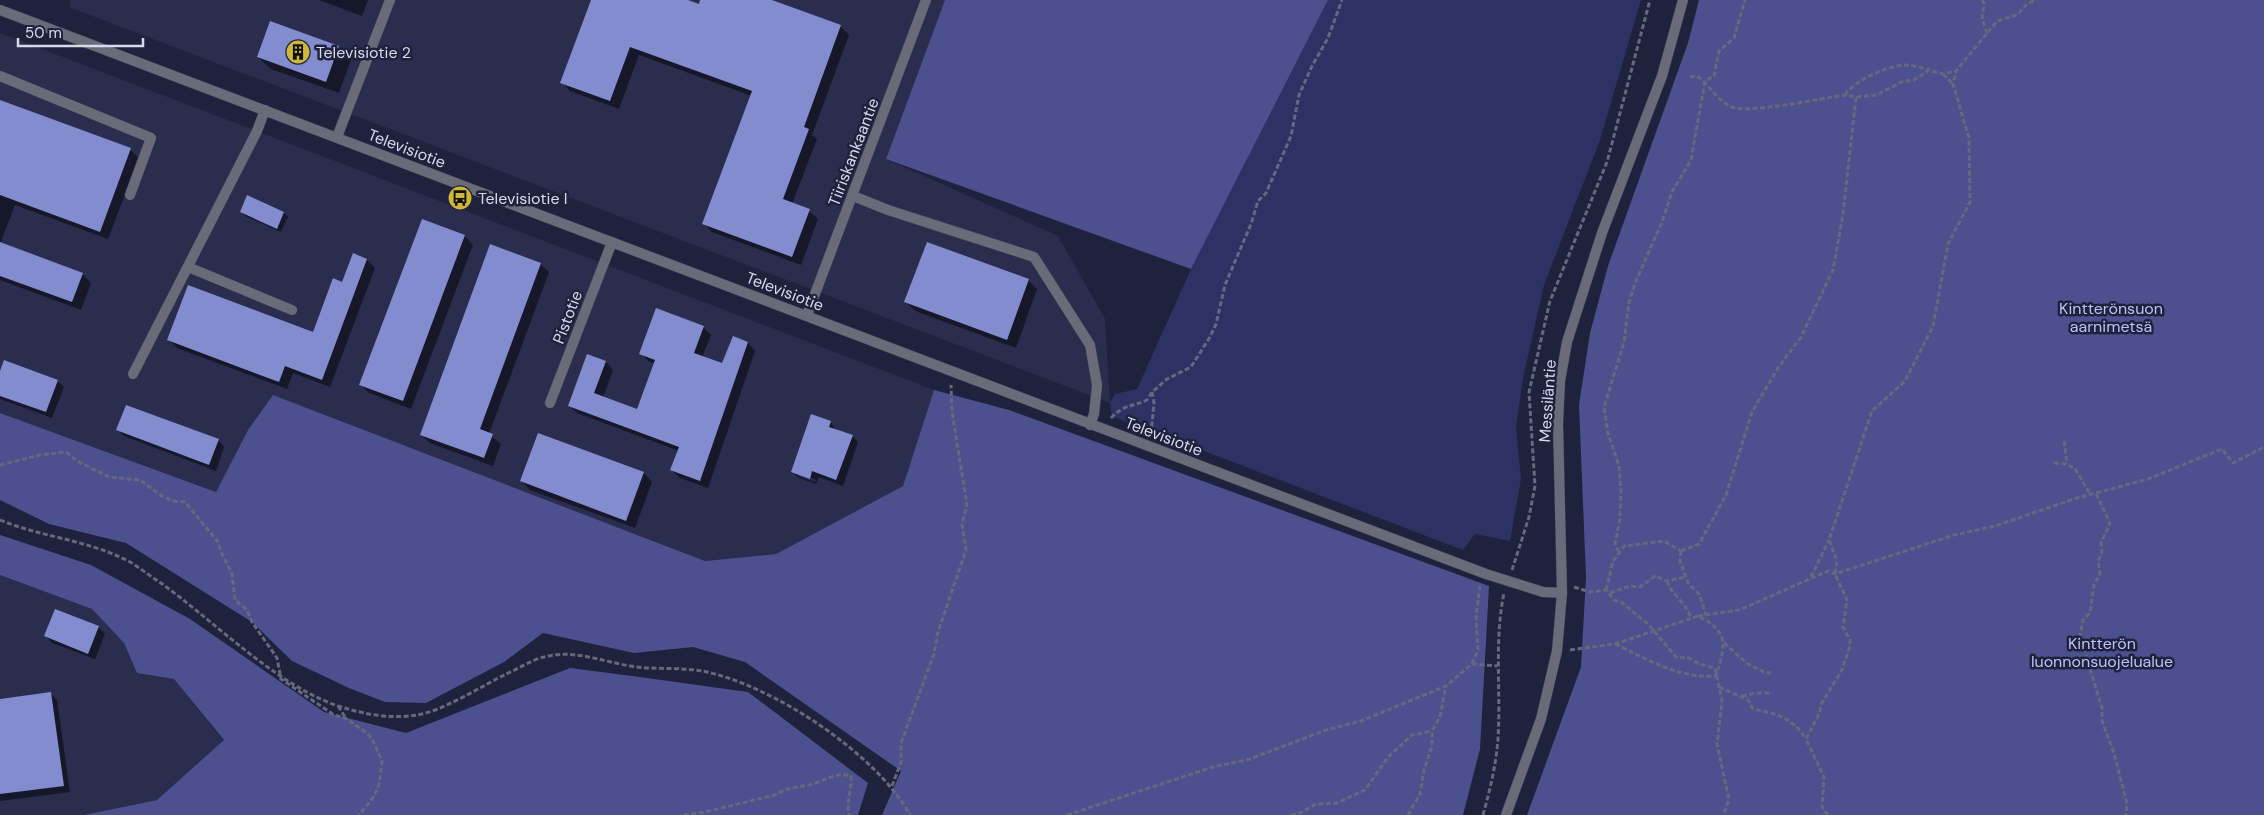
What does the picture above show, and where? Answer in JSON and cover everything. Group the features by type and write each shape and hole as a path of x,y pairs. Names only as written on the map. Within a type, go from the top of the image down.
{"street":[{"path":"337,137 390,0"},
{"name":"Tiiriskankaantie","path":"807,315 926,0"},
{"name":"Messiläntie","path":"1506,815 1541,719 1557,651 1562,590 1558,424 1560,381 1567,342 1602,234 1662,76 1683,0"},
{"name":"Televisiotie","path":"0,10 1486,574 1543,592 1562,590"},
{"path":"0,76 151,138 130,195"},
{"path":"133,374 265,110"},
{"path":"853,196 888,210 1034,257 1090,345 1097,385 1094,414 1090,424"},
{"name":"Pistotie","path":"550,403 612,242"},
{"path":"188,267 292,310"}],"path":[{"path":"1104,429 1120,410 1134,402 1147,400 1152,392 1167,379 1191,367 1210,338 1216,324 1225,285 1251,224 1258,201 1266,193 1291,136 1299,95 1312,66 1328,38 1342,0"},
{"path":"1705,81 1714,76 1719,51 1734,38 1745,0"},
{"path":"1982,0 1984,3 1982,18 1987,34"},
{"path":"1953,84 1956,71 1997,21 2017,15 2027,4 2035,0"},
{"path":"1845,95 1849,88 1863,80 1904,65 1943,74 1956,71"},
{"path":"1690,77 1697,76 1705,81 1719,98 1733,107 1772,106 1845,95 1856,97 1877,94 1901,82 1914,80 1929,70"},
{"path":"1811,577 1829,540 1872,411 1905,382 1933,326 1948,244 1970,202 1969,138 1953,84 1943,74"},
{"path":"1619,552 1615,544 1621,491 1619,466 1608,434 1604,407 1624,342 1629,303 1662,222 1672,192 1691,160 1705,81"},
{"path":"1681,552 1699,544 1726,495 1752,412 1778,368 1801,336 1833,270 1843,214 1856,97"},
{"path":"892,786 901,762 901,743 934,654 938,632 953,593 966,550 962,524 967,505 952,412 951,384 956,373"},
{"path":"1151,447 1154,403 1152,392"},
{"path":"2064,441 2067,464"},
{"path":"1557,651 1615,644 1698,616 1739,610 1828,571 1835,574 2148,479 2222,449 2233,463 2264,447"},
{"path":"0,465 40,455 66,452 77,461 110,477 140,480 162,496 185,502 218,542 220,552 232,574 235,600 247,610 252,622 277,658 282,676 281,679 297,692 334,715 345,718 368,734 382,761 378,788 359,815"},
{"path":"2054,462 2067,464 2075,469 2081,482 2088,488 2091,495"},
{"path":"2096,494 2110,523 2100,543 2102,552 2098,562 2100,574 2094,584 2090,613 2083,620 2080,636 2102,708 2102,721 2114,752 2128,804 2126,815"},
{"path":"0,520 25,530 99,550 128,561 173,592 295,686 338,706 368,714 418,715 437,708 540,657 564,652 631,666 701,671 732,680 780,702 833,735 873,767 892,786 910,815"},
{"path":"1806,739 1819,714 1822,703 1842,670 1850,646 1843,627 1847,600 1835,574 1837,561 1829,540"},
{"path":"1606,590 1613,561 1624,546 1664,541 1681,552"},
{"path":"1681,552 1680,560 1688,583 1699,594 1706,615"},
{"path":"1067,815 1216,766 1247,760 1326,730 1362,721 1446,686 1472,664 1478,647 1476,616 1479,588 1486,574"},
{"path":"1610,593 1628,586 1640,587 1655,576 1668,581 1686,576"},
{"path":"1668,581 1668,586 1688,608 1691,618"},
{"path":"1562,590 1575,587 1590,592 1606,590 1614,600 1621,602 1648,624 1676,657 1689,658 1699,664 1714,668 1722,701 1717,744 1729,800 1723,815"},
{"path":"1698,616 1714,625 1724,642 1748,664 1764,672 1771,673"},
{"path":"1716,676 1724,652 1724,642"},
{"path":"1615,644 1688,676 1716,676"},
{"path":"1472,664 1497,666"},
{"path":"1408,815 1420,794 1424,770 1432,746 1432,731 1440,717 1446,686"},
{"path":"1718,687 1748,700 1753,708 1782,715 1799,728 1824,777 1822,807 1828,815"},
{"path":"1741,696 1756,693 1772,693"},
{"path":"338,706 345,718"},
{"path":"1291,815 1300,813 1316,804 1337,803 1366,790 1388,757 1412,735 1432,731"},
{"path":"684,815 705,812 775,795 782,791 811,785 845,774 851,776 852,783 847,805 849,815"}],"shaded area":[{"path":"71,0 945,0 886,159 1058,236 1105,319 1110,403 69,7"},
{"path":"1328,0 1641,0 1600,140 1544,285 1523,378 1516,427 1521,479 1510,541 1475,534 1463,550 1112,416 1110,403 1115,394 1137,389 1191,269"},
{"path":"0,33 934,390 903,486 776,554 705,561 273,395 248,430 216,492 0,413"},
{"path":"0,575 92,609 124,643 137,673 174,679 224,741 157,800 94,813 95,815 0,815"}],"green space":[{"path":"945,0 1328,0 1191,269 886,159"},
{"path":"1699,0 2264,0 2264,815 1527,815 1581,667 1586,577 1579,405 1590,333 1608,266 1688,43"},
{"path":"934,390 1009,410 1489,586 1480,749 1463,815 882,815 901,771 745,662 693,647 634,653 543,633 504,662 426,703 385,702 349,688 292,661 252,622 126,543 49,524 0,500 0,413 216,492 248,430 273,395 705,561 776,554 903,486"},
{"path":"0,535 91,565 190,619 324,712 406,733 570,668 632,676 748,692 868,783 858,815 84,815 157,800 224,740 174,679 137,673 124,643 92,609 0,575"}],"building":[{"path":"591,0 688,0 699,4 700,0 772,0 841,25 804,127 809,129 783,199 810,209 792,257 702,224 752,91 630,47 610,101 560,83"},
{"name":"Televisiotie 2","path":"270,21 339,46 326,82 257,57"},
{"path":"0,100 131,148 100,232 0,195"},
{"path":"247,195 284,212 277,229 240,212"},
{"path":"422,219 465,235 403,401 359,385"},
{"path":"0,242 83,273 72,302 0,276"},
{"path":"927,242 1029,279 1007,340 904,302"},
{"path":"490,244 541,263 480,429 493,434 484,458 420,435"},
{"path":"353,253 367,259 322,380 285,366 279,382 167,340 188,285 313,332 333,278 342,282"},
{"path":"656,308 704,326 694,353 722,363 733,336 748,342 700,481 670,470 679,447 568,406 587,354 606,361 594,393 637,409 655,360 639,354"},
{"path":"4,360 58,380 46,412 0,396 0,371"},
{"path":"126,405 219,439 209,465 116,430"},
{"path":"811,414 831,421 829,427 853,435 836,480 812,471 810,479 791,472"},
{"path":"538,433 644,472 626,521 520,481"},
{"path":"55,609 99,626 88,654 44,636"},
{"path":"51,692 64,786 0,794 0,699"}],"place":[{"name":"Televisiotie 2","path":"298,52"},
{"name":"Televisiotie I","path":"460,198"}],"park label":[{"name":"Kintterönsuon aarnimetsä","path":"2111,317"},
{"name":"Kintterön luonnonsuojelualue","path":"2102,652"}]}
